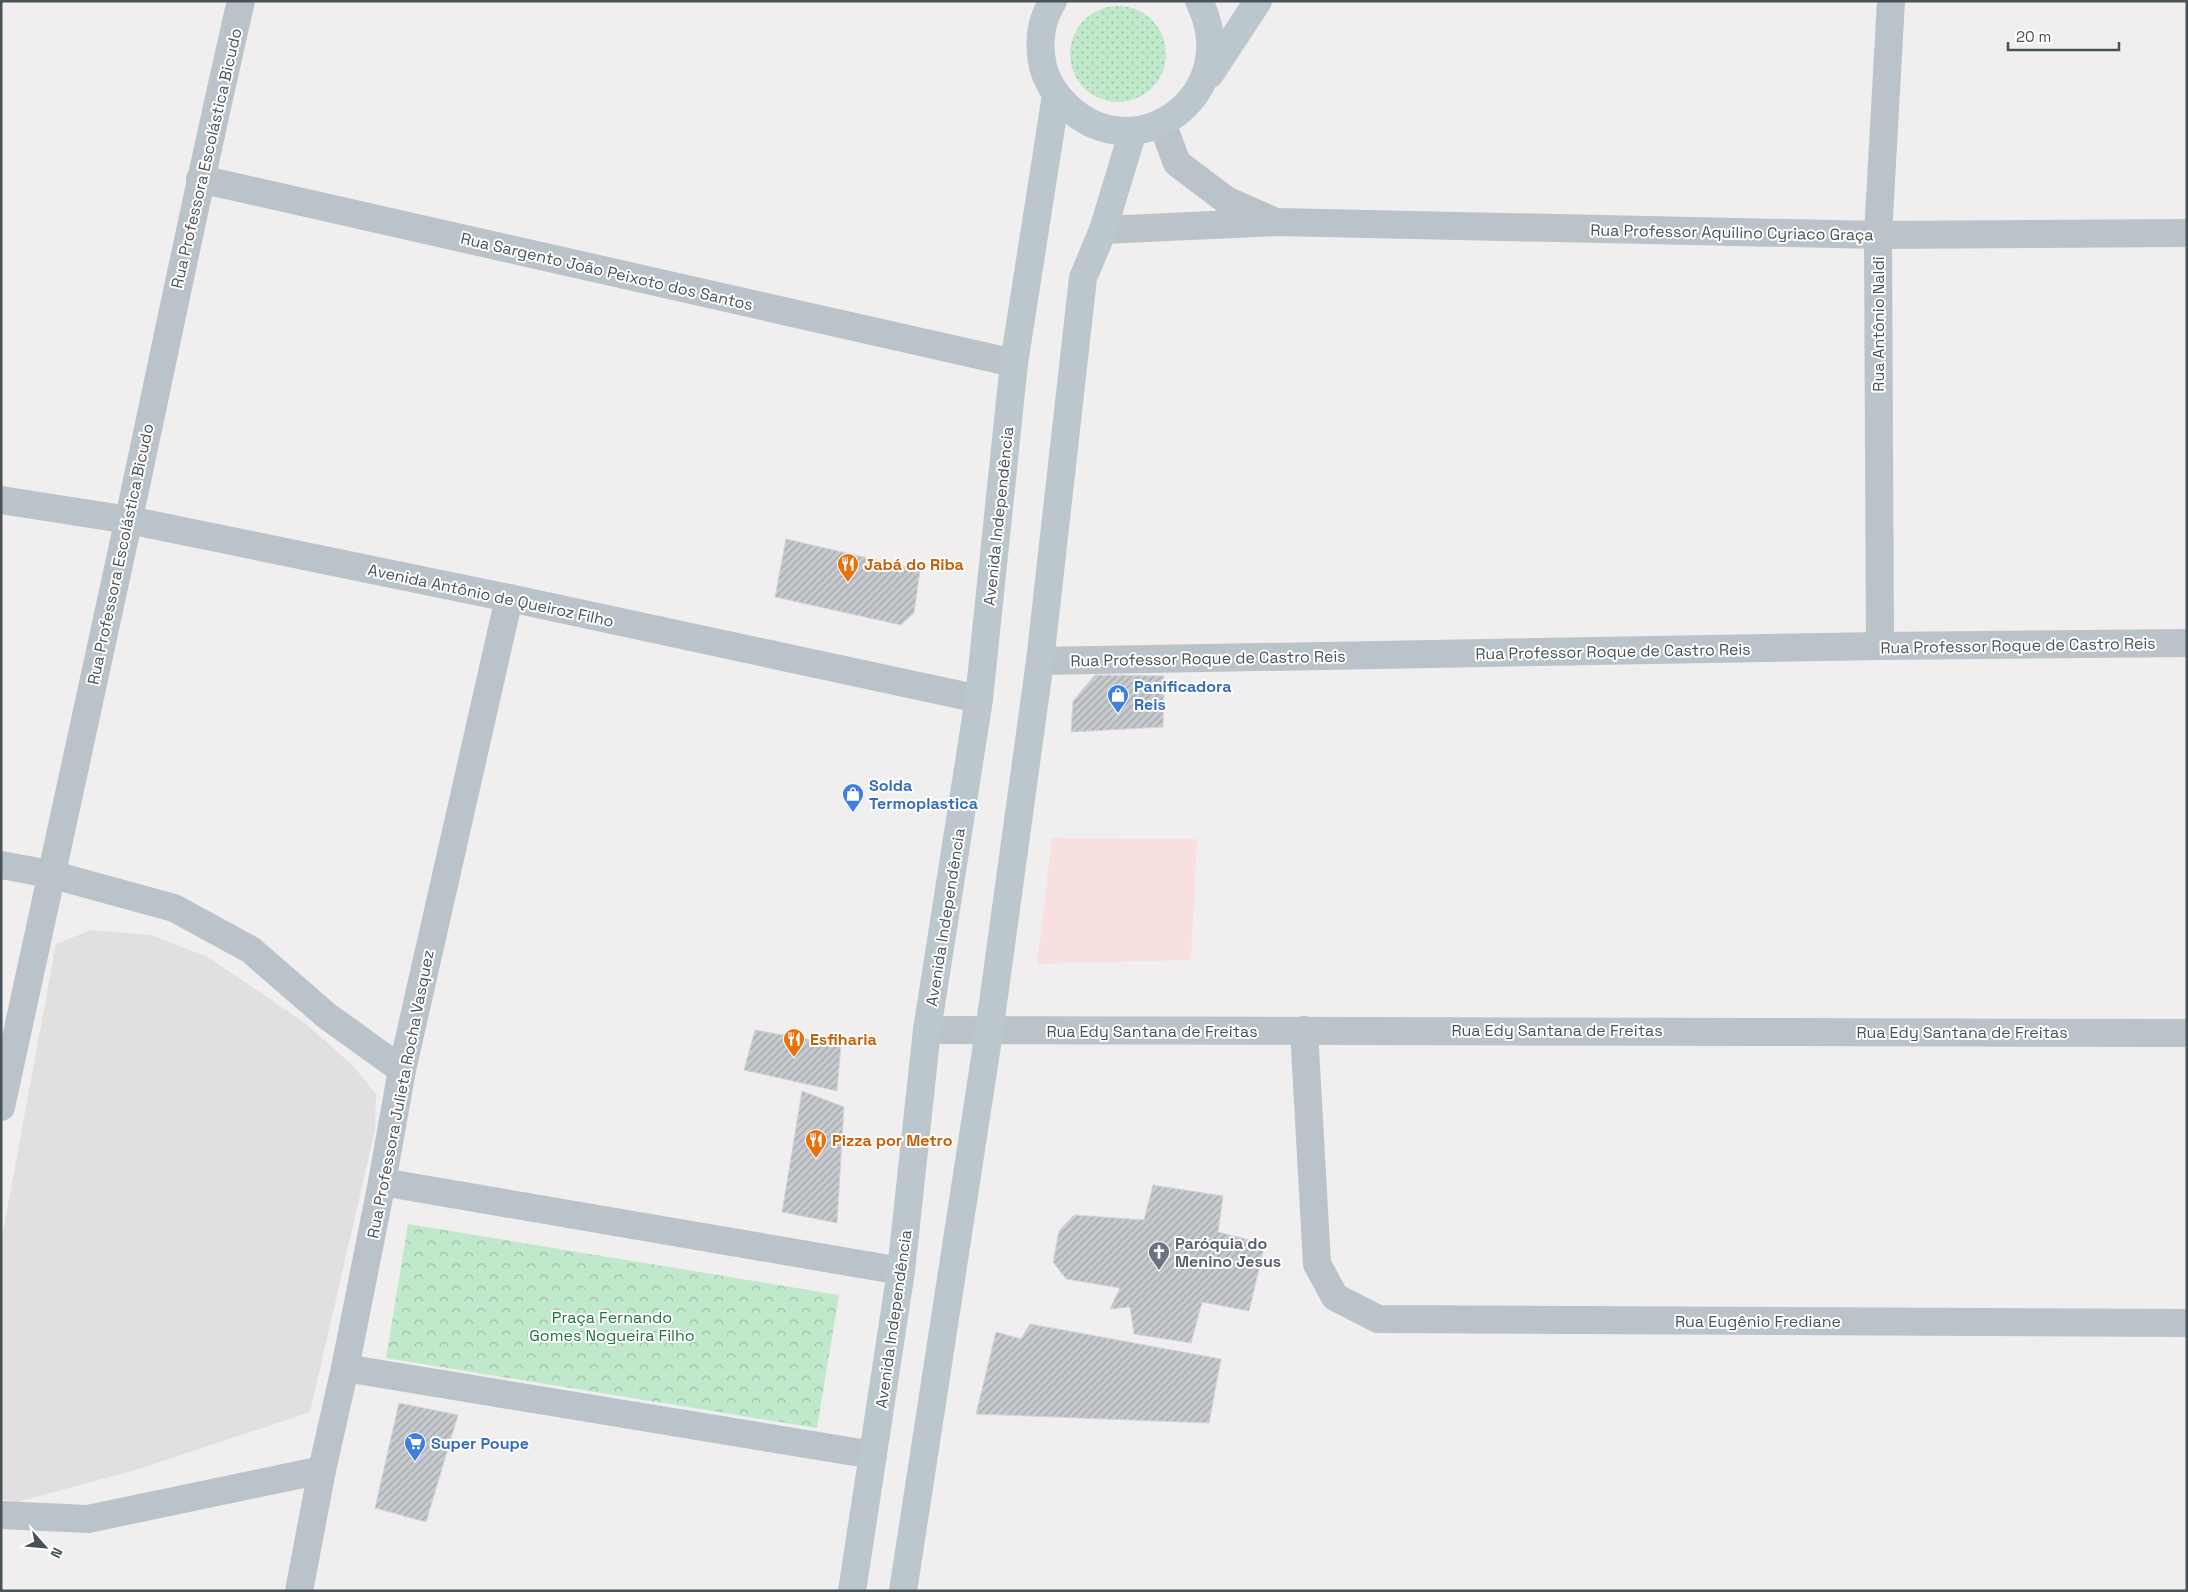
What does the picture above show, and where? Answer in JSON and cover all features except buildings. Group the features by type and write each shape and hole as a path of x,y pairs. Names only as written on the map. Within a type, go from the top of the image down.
{"main road":[{"path":"1198,92 1208,68 1212,43 1207,17 1199,1"},
{"path":"1050,5 1041,32 1040,54 1046,76 1056,95 1077,116 1104,128 1133,130 1162,123 1182,110 1198,92 1258,1"},
{"name":"Avenida Independência","path":"852,1591 901,1271 927,1030 979,699 1014,363 1056,95"},
{"path":"903,1591 989,1032 1040,661 1083,278 1103,230 1133,130"}],"street":[{"name":"Rua Professora Escolástica Bicudo","path":"1,1107 50,874 129,520 200,179 241,1"},
{"name":"Rua Antônio Naldi","path":"1880,646 1878,235 1891,1"},
{"name":"Rua Professor Aquilino Cyriaco Graça","path":"1162,123 1177,163 1226,200 1277,222"},
{"name":"Rua Sargento João Peixoto dos Santos","path":"200,179 1014,363"},
{"name":"Rua Professor Aquilino Cyriaco Graça","path":"1103,230 1277,222 1878,235 2187,233"},
{"name":"Avenida Antônio de Queiroz Filho","path":"1,500 129,520 509,598 979,699"},
{"name":"Rua Professora Julieta Rocha Vasquez","path":"299,1591 322,1470 345,1368 382,1182 402,1070 509,598"},
{"name":"Rua Professor Roque de Castro Reis","path":"1040,661 1880,646 2187,643"},
{"path":"1,865 50,874 174,908 251,950 327,1016 402,1070"},
{"name":"Rua Edy Santana de Freitas","path":"927,1030 989,1032 1304,1030 2187,1032"},
{"name":"Rua Eugênio Frediane","path":"1304,1030 1317,1264 1335,1297 1378,1319 2187,1323"},
{"path":"382,1182 901,1271"},
{"path":"345,1368 873,1455"},
{"path":"1,1516 88,1519 322,1470"}],"shaded area":[{"path":"1052,838 1197,839 1191,960 1037,964"},
{"path":"91,930 151,935 208,957 305,1023 353,1066 376,1094 375,1130 310,1412 139,1469 17,1502 1,1499 1,1243 56,944"}],"green space":[{"path":"1118,6 1136,10 1152,20 1162,36 1166,54 1162,72 1152,88 1136,98 1118,102 1100,98 1084,88 1074,72 1070,54 1074,36 1084,20 1100,10"},
{"name":"Praça Fernando Gomes Nogueira Filho","path":"408,1224 839,1295 817,1428 386,1358"}],"place":[{"name":"Jabá do Riba","path":"848,583"},
{"name":"Panificadora Reis","path":"1118,714"},
{"name":"Solda Termoplastica","path":"853,813"},
{"name":"Esfiharia","path":"794,1058"},
{"name":"Pizza por Metro","path":"816,1159"},
{"name":"Paróquia do Menino Jesus","path":"1159,1271"},
{"name":"Super Poupe","path":"415,1462"}]}
